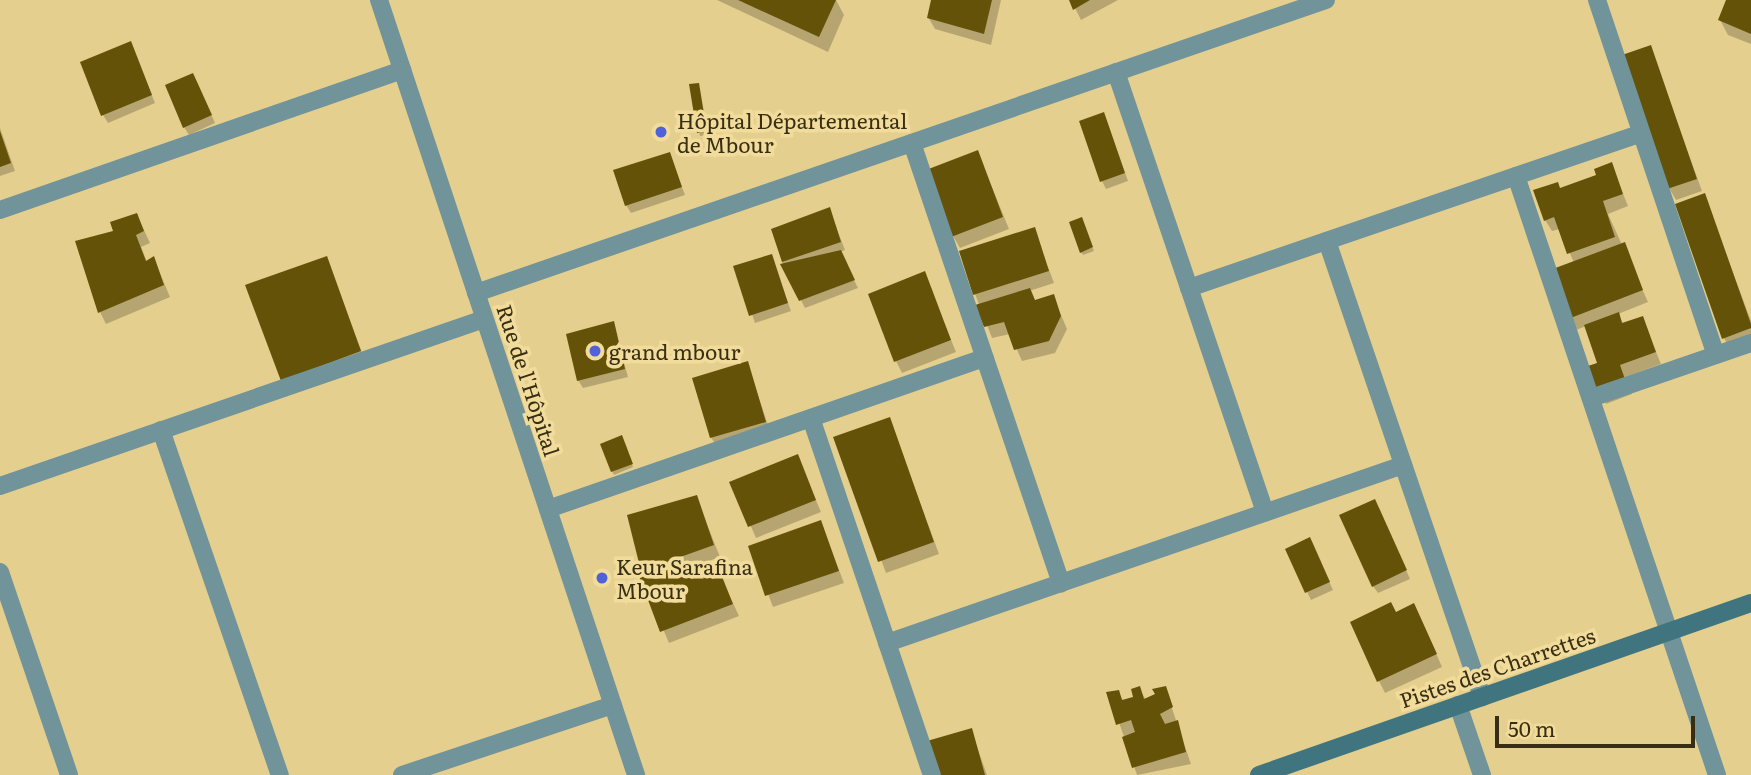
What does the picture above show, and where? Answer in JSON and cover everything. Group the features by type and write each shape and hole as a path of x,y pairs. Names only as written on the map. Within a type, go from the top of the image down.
{"main road":[{"name":"Pistes des Charrettes","path":"1259,775 1751,603"}],"street":[{"name":"Rue de l'Hôpital","path":"379,0 636,775"},
{"path":"476,293 1326,0"},
{"path":"1597,0 1716,355"},
{"path":"0,210 402,69"},
{"path":"1116,72 1265,513"},
{"path":"1189,288 1642,133"},
{"path":"912,143 1061,583"},
{"path":"1516,176 1717,775"},
{"path":"1327,241 1482,697"},
{"path":"0,486 484,319"},
{"path":"1591,398 1751,343"},
{"path":"548,509 985,358"},
{"path":"811,418 932,775"},
{"path":"160,430 279,775"},
{"path":"887,643 1403,465"},
{"path":"0,572 69,775"},
{"path":"402,775 613,705"},
{"path":"1458,705 1482,775"}],"building":[{"path":"738,0 836,0 819,37"},
{"path":"931,0 992,0 984,34 927,18"},
{"path":"1069,0 1090,0 1073,10"},
{"path":"1726,0 1751,0 1751,34 1718,20"},
{"path":"131,41 152,95 101,116 80,62"},
{"path":"1651,45 1697,179 1667,189 1622,55"},
{"path":"193,73 212,115 183,128 165,85"},
{"path":"699,83 707,132 697,133 689,84"},
{"path":"1104,112 1125,173 1100,182 1079,121"},
{"path":"0,131 11,163 0,167"},
{"path":"978,150 1003,217 951,237 926,170"},
{"path":"670,152 682,187 625,206 613,170"},
{"path":"1612,162 1623,194 1603,201 1615,237 1567,254 1554,217 1544,221 1533,190 1558,182 1560,188 1596,175 1594,169"},
{"path":"1705,193 1751,324 1751,328 1722,339 1675,204"},
{"path":"830,207 841,242 782,262 771,229"},
{"path":"137,213 144,231 136,235 146,261 154,256 164,285 98,313 75,241 113,231 110,222"},
{"path":"1082,217 1093,247 1080,253 1069,222"},
{"path":"1035,227 1049,271 973,295 959,251"},
{"path":"1625,242 1643,290 1568,319 1550,270"},
{"path":"841,250 855,280 799,301 780,264"},
{"path":"772,254 788,303 749,316 733,266"},
{"path":"327,256 361,351 281,381 245,285"},
{"path":"925,271 951,340 894,362 868,294"},
{"path":"1030,288 1035,300 1054,294 1061,316 1049,341 1014,350 1004,322 984,327 975,305"},
{"path":"1619,312 1622,323 1643,316 1656,352 1620,365 1626,382 1598,393 1585,367 1597,363 1584,325"},
{"name":"grand mbour","path":"614,321 625,369 577,381 566,334"},
{"path":"748,361 766,422 710,438 692,378"},
{"path":"890,417 934,542 878,562 833,437"},
{"path":"622,435 633,464 611,472 600,444"},
{"path":"798,454 816,500 748,527 729,482"},
{"path":"697,495 714,545 641,571 627,515"},
{"path":"1375,499 1407,570 1372,587 1339,515"},
{"path":"821,520 839,571 765,596 748,546"},
{"path":"1310,537 1330,582 1305,593 1285,549"},
{"path":"688,563 692,576 719,569 733,604 660,632 639,576"},
{"path":"1391,602 1396,612 1414,603 1437,654 1377,682 1350,622"},
{"path":"1140,686 1144,699 1155,694 1152,689 1166,686 1173,707 1160,714 1165,724 1178,720 1186,752 1132,768 1122,737 1135,732 1131,720 1116,725 1106,692 1119,690 1122,700 1133,697 1131,689"},
{"path":"972,728 985,775 935,775 927,741"}],"place":[{"name":"Hôpital Départemental de Mbour","path":"661,132"},
{"name":"grand mbour","path":"595,351"},
{"name":"Keur Sarafina Mbour","path":"602,578"}]}
